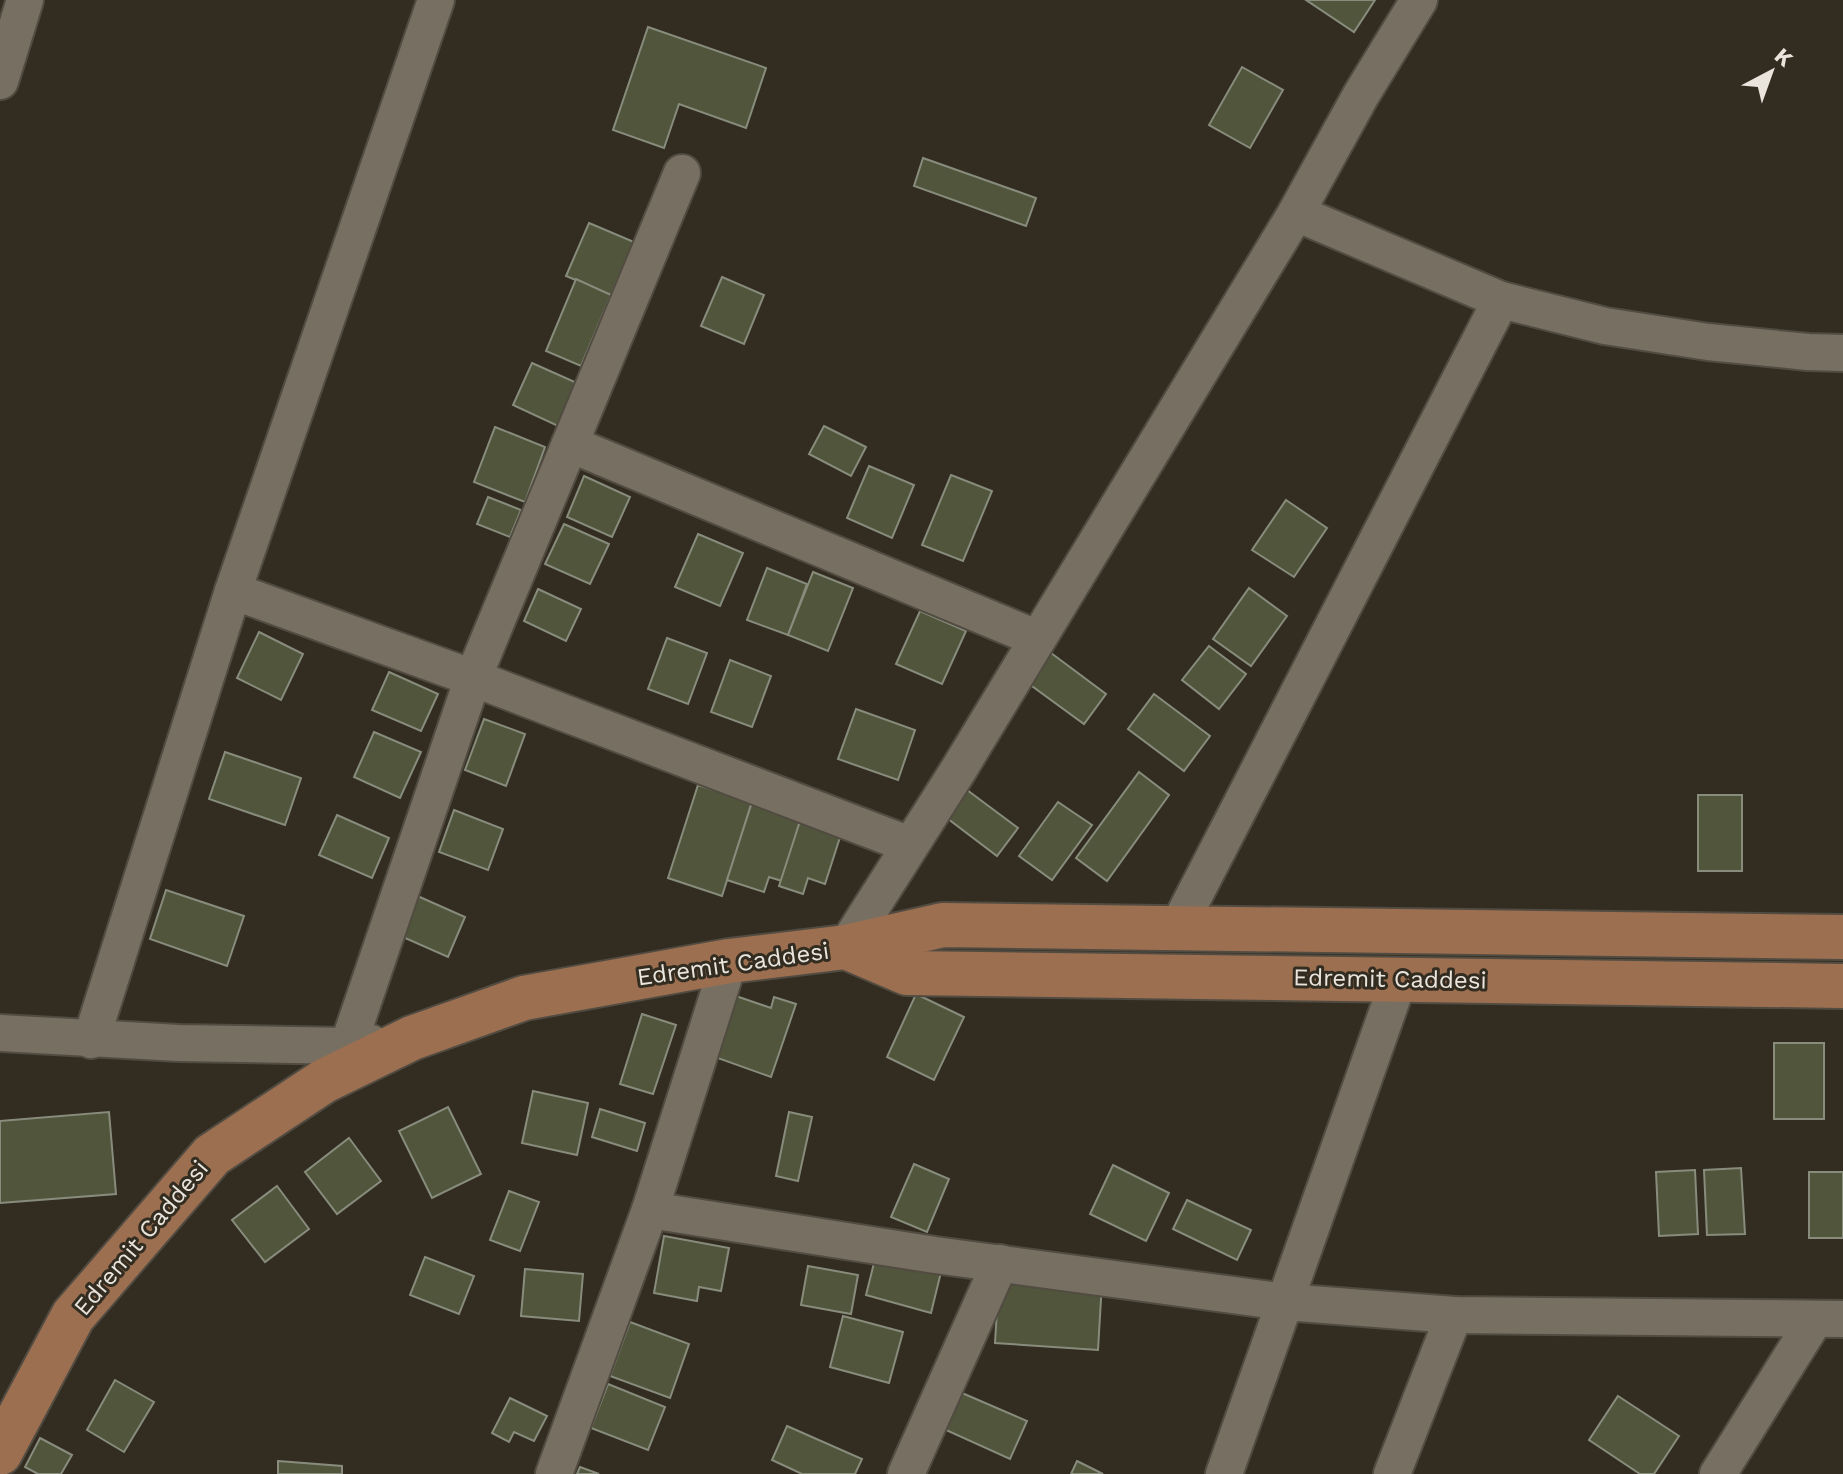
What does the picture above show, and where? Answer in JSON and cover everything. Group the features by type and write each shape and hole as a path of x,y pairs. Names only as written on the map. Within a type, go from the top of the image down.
{"main road":[{"name":"Edremit Caddesi","path":"0,1453 73,1316 212,1155 324,1081 412,1038 524,998 729,961 846,947 943,925 1843,937"},
{"name":"Edremit Caddesi","path":"846,947 907,973 1843,986"}],"street":[{"path":"0,81 25,0"},
{"path":"91,1040 233,591 436,0"},
{"path":"846,947 959,769 1296,213 1361,95 1419,0"},
{"path":"348,1046 473,678 682,173"},
{"path":"1296,213 1501,300 1605,326 1693,340 1843,353"},
{"path":"1178,927 1501,300"},
{"path":"570,444 1036,638"},
{"path":"233,591 473,678 910,845"},
{"path":"554,1474 650,1210 729,961"},
{"path":"1224,1474 1399,979"},
{"path":"0,1033 91,1040 348,1046 412,1038"},
{"path":"650,1210 1285,1302 1454,1315 1829,1319"},
{"path":"906,1474 1000,1263"},
{"path":"1392,1474 1454,1315"},
{"path":"1718,1474 1829,1319"}],"building":[{"path":"1306,0 1375,0 1354,32"},
{"path":"648,27 766,68 746,128 679,104 664,148 613,130"},
{"path":"1242,67 1283,90 1250,148 1209,125"},
{"path":"923,158 1036,198 1026,226 914,186"},
{"path":"589,223 634,242 611,295 566,276"},
{"path":"722,277 764,295 744,344 701,326"},
{"path":"576,279 611,295 581,366 546,351"},
{"path":"532,363 577,383 558,426 513,405"},
{"path":"824,426 866,447 851,476 809,454"},
{"path":"495,427 545,447 525,502 474,482"},
{"path":"869,466 914,485 892,538 847,518"},
{"path":"951,475 992,491 963,561 922,545"},
{"path":"584,476 630,497 612,537 567,517"},
{"path":"488,497 521,510 510,537 477,524"},
{"path":"1286,500 1327,528 1294,577 1252,550"},
{"path":"564,524 609,544 590,584 545,564"},
{"path":"698,534 743,553 720,606 675,587"},
{"path":"767,568 807,584 788,635 747,620"},
{"path":"813,572 853,588 828,651 788,635"},
{"path":"1249,588 1287,616 1251,666 1213,639"},
{"path":"538,589 581,609 566,641 524,621"},
{"path":"920,611 966,631 942,684 896,664"},
{"path":"259,632 303,654 281,700 237,678"},
{"path":"667,638 707,653 688,704 648,689"},
{"path":"1209,646 1246,674 1219,709 1182,680"},
{"path":"1047,650 1106,694 1084,724 1025,681"},
{"path":"730,660 771,676 752,727 711,712"},
{"path":"389,672 438,694 421,731 372,710"},
{"path":"1154,694 1210,736 1184,771 1128,729"},
{"path":"856,709 915,730 898,780 838,759"},
{"path":"484,719 525,734 506,786 465,770"},
{"path":"374,732 421,752 400,798 354,777"},
{"path":"225,752 301,778 285,825 209,799"},
{"path":"1139,772 1169,795 1107,881 1076,858"},
{"path":"959,784 1018,828 997,856 939,812"},
{"path":"698,785 752,802 722,896 668,878"},
{"path":"1698,795 1742,795 1742,871 1698,871"},
{"path":"752,802 801,818 782,881 769,877 764,892 727,880"},
{"path":"1058,802 1092,825 1052,880 1019,856"},
{"path":"454,810 503,829 488,870 439,852"},
{"path":"337,815 389,838 372,878 319,855"},
{"path":"801,818 842,831 825,884 808,878 803,894 779,886"},
{"path":"166,890 244,916 227,966 150,939"},
{"path":"413,894 465,917 448,957 396,934"},
{"path":"916,994 964,1017 934,1080 887,1057"},
{"path":"733,995 771,1008 774,997 796,1004 771,1077 712,1056"},
{"path":"642,1014 676,1025 653,1094 620,1084"},
{"path":"1774,1043 1824,1043 1824,1119 1774,1119"},
{"path":"533,1091 588,1103 577,1155 522,1143"},
{"path":"448,1107 481,1174 432,1198 399,1131"},
{"path":"600,1109 645,1123 637,1151 592,1137"},
{"path":"109,1112 116,1194 0,1203 0,1121"},
{"path":"789,1112 812,1117 798,1181 776,1176"},
{"path":"349,1138 381,1181 337,1214 305,1172"},
{"path":"914,1164 949,1179 927,1232 891,1217"},
{"path":"1113,1165 1169,1193 1146,1241 1090,1214"},
{"path":"1741,1168 1745,1234 1707,1235 1704,1170"},
{"path":"1695,1170 1698,1234 1659,1236 1656,1172"},
{"path":"1809,1172 1843,1172 1843,1238 1809,1238"},
{"path":"277,1186 309,1229 265,1262 232,1220"},
{"path":"509,1191 539,1202 520,1251 490,1240"},
{"path":"1187,1200 1251,1230 1237,1260 1173,1229"},
{"path":"664,1236 729,1248 721,1291 699,1287 697,1301 654,1293"},
{"path":"878,1247 943,1264 931,1313 866,1295"},
{"path":"425,1257 474,1276 459,1314 410,1295"},
{"path":"808,1266 858,1275 851,1314 801,1305"},
{"path":"525,1269 583,1274 579,1321 521,1316"},
{"path":"999,1276 1102,1282 1098,1350 995,1343"},
{"path":"843,1316 903,1332 889,1383 830,1367"},
{"path":"630,1322 689,1344 670,1398 610,1376"},
{"path":"115,1380 154,1402 124,1452 87,1430"},
{"path":"608,1384 665,1407 648,1450 591,1428"},
{"path":"962,1393 1027,1421 1010,1459 946,1430"},
{"path":"1618,1396 1679,1436 1654,1474 1640,1474 1589,1440"},
{"path":"510,1398 547,1416 534,1441 514,1432 509,1442 492,1433"},
{"path":"787,1426 862,1459 855,1474 802,1474 772,1460"},
{"path":"40,1438 72,1455 61,1474 38,1474 25,1467"},
{"path":"278,1461 342,1466 342,1474 278,1474"},
{"path":"1077,1461 1103,1474 1071,1474"},
{"path":"580,1467 599,1474 577,1474"}]}
